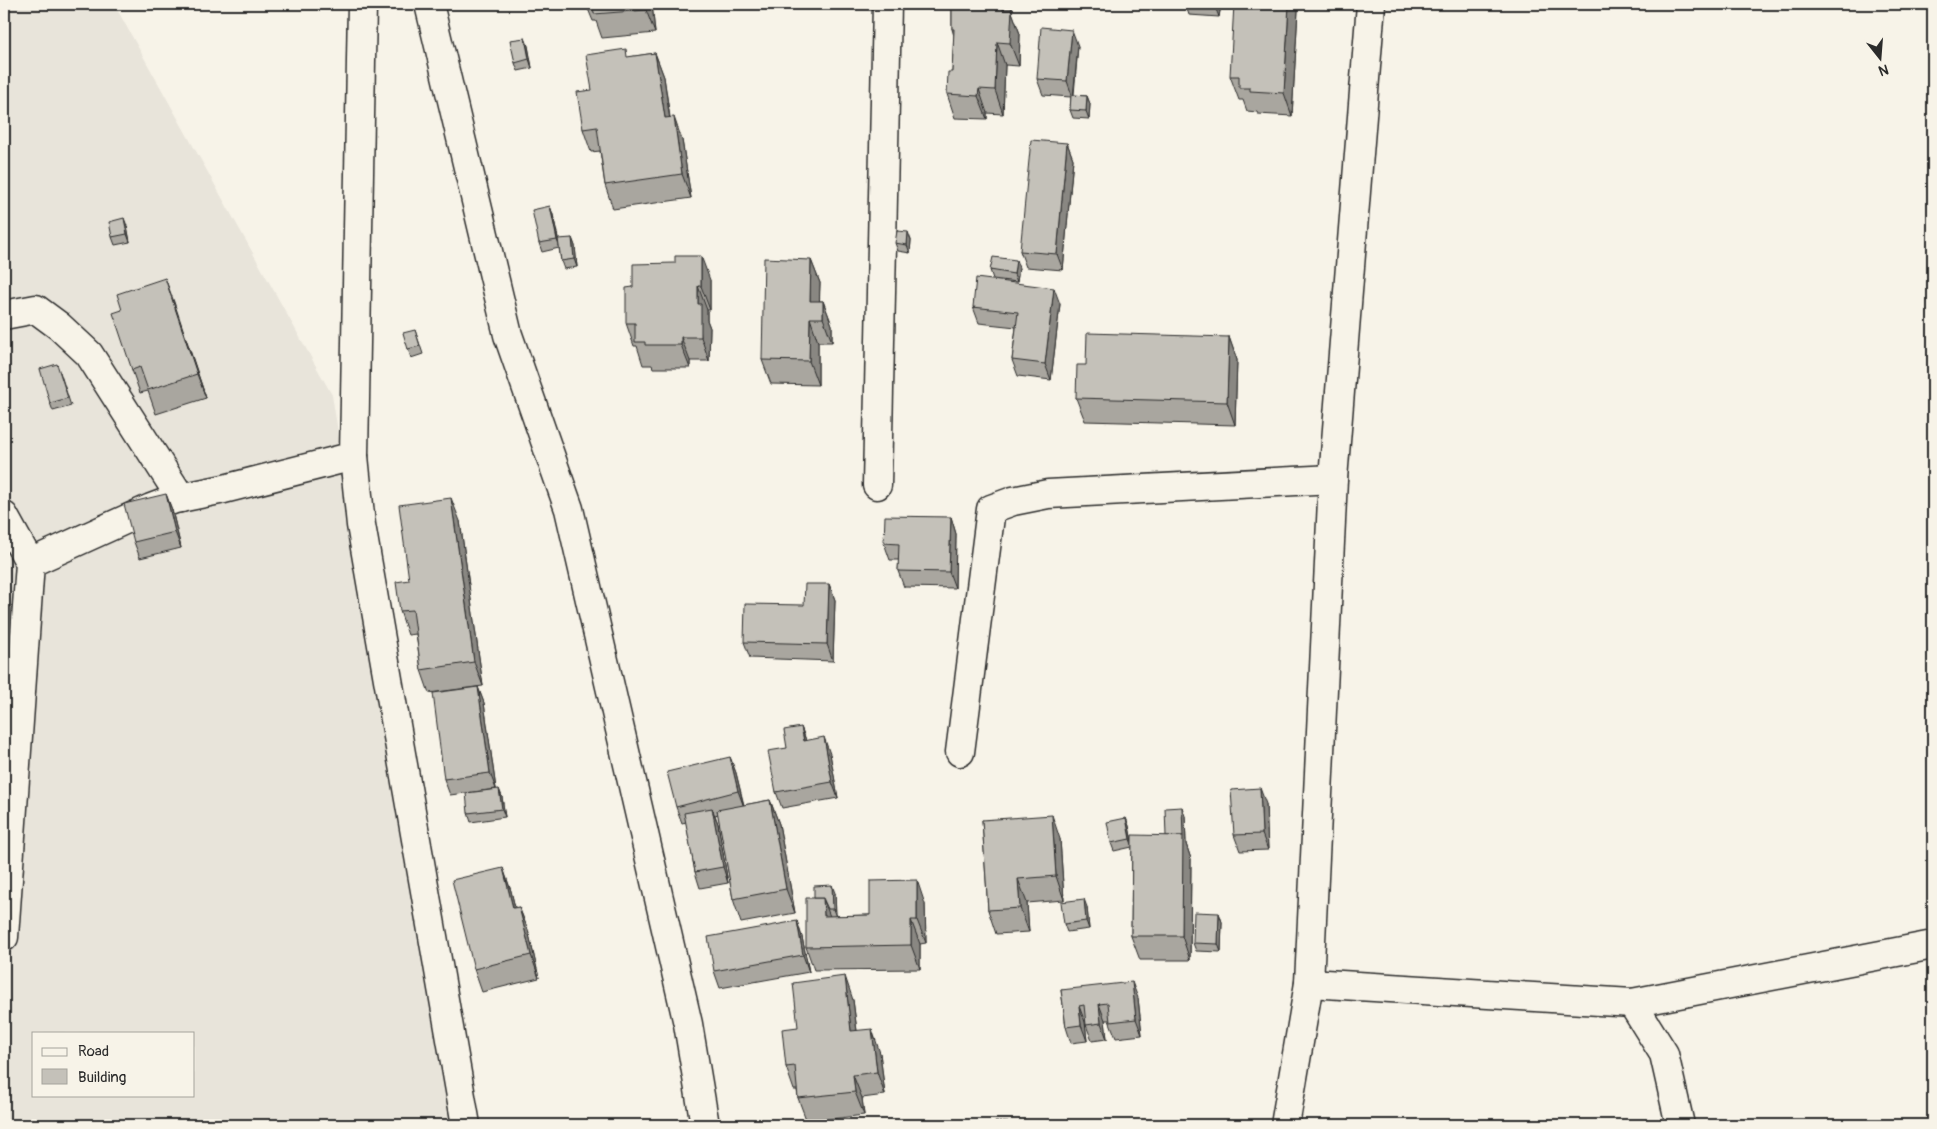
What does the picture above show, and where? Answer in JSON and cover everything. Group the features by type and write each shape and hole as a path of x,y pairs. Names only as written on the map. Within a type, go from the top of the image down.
{"street":[{"path":"362,4 354,456 360,525 466,1125"},
{"path":"429,4 508,335 569,509 688,1024 704,1125"},
{"path":"877,485 887,4"},
{"path":"1285,1125 1309,983 1333,479 1371,4"},
{"path":"4,315 36,310 59,326 89,354 181,498"},
{"path":"30,563 151,508 181,498 354,456"},
{"path":"960,752 991,509 1013,501 1048,494 1333,479"},
{"path":"4,516 30,563 4,937"},
{"path":"1309,983 1632,1003 1933,945"},
{"path":"1632,1003 1664,1054 1680,1125"}],"shaded area":[{"path":"4,4 114,4 332,395 452,1125 4,1125"}],"building":[{"path":"593,4 646,4 646,10 594,14"},
{"path":"952,4 1003,4 1003,10 1012,10 1010,43 997,42 995,90 979,89 978,96 947,94 948,72 952,72 954,29 952,29"},
{"path":"1186,4 1217,4 1216,9 1186,6"},
{"path":"1234,4 1289,4 1284,93 1250,91 1250,88 1239,88 1239,76 1230,76"},
{"path":"1041,27 1072,30 1067,81 1037,79"},
{"path":"525,38 529,59 515,63 510,40"},
{"path":"626,49 627,57 655,53 665,118 674,117 682,174 605,185 597,127 583,129 577,92 592,90 586,55"},
{"path":"1071,95 1087,96 1086,111 1070,110"},
{"path":"1031,140 1067,143 1057,254 1020,251"},
{"path":"550,206 557,240 539,243 532,210"},
{"path":"124,218 127,234 112,237 109,222"},
{"path":"897,231 908,232 907,245 895,243"},
{"path":"572,238 574,259 561,261 558,239"},
{"path":"675,256 701,256 701,286 698,286 698,304 701,304 701,337 681,337 681,345 645,345 645,342 635,342 635,323 626,323 626,288 633,287 633,264 675,263"},
{"path":"993,257 1016,260 1014,274 990,270"},
{"path":"764,258 811,260 810,301 823,301 823,318 810,318 809,361 762,360"},
{"path":"165,278 197,374 148,390 140,367 132,370 113,313 122,310 117,294"},
{"path":"976,278 1054,288 1045,364 1012,360 1018,312 973,307"},
{"path":"415,330 420,346 408,349 403,333"},
{"path":"1087,333 1229,337 1227,402 1076,398 1077,365 1086,365"},
{"path":"57,364 68,398 50,403 40,369"},
{"path":"166,494 175,532 134,542 124,504"},
{"path":"451,498 474,662 421,670 413,610 400,611 396,582 409,580 399,505"},
{"path":"885,516 951,517 949,572 898,571 899,544 884,543"},
{"path":"805,584 829,584 827,644 744,642 745,604 804,605"},
{"path":"478,687 490,773 444,779 433,693"},
{"path":"801,727 804,741 824,737 832,782 776,792 768,751 787,748 784,730"},
{"path":"730,757 738,791 676,807 667,772"},
{"path":"1260,788 1262,834 1234,835 1231,790"},
{"path":"499,789 502,809 468,813 466,793"},
{"path":"770,800 786,889 733,899 717,810"},
{"path":"1182,807 1183,836 1166,836 1165,808"},
{"path":"712,808 723,867 695,872 684,813"},
{"path":"1052,815 1056,876 1018,879 1020,908 988,910 982,820"},
{"path":"1126,818 1130,839 1111,843 1107,822"},
{"path":"1132,835 1183,836 1182,936 1131,936"},
{"path":"503,868 513,908 519,907 531,955 474,969 452,880"},
{"path":"917,880 917,920 911,920 911,945 806,947 806,898 823,898 824,916 870,915 870,881"},
{"path":"832,885 833,909 828,909 823,898 814,898 814,886"},
{"path":"1084,899 1086,921 1064,924 1061,902"},
{"path":"1194,912 1219,913 1218,944 1193,943"},
{"path":"797,921 803,955 714,971 708,937"},
{"path":"845,976 851,1031 872,1029 877,1072 853,1075 855,1092 798,1098 795,1066 786,1067 782,1029 798,1027 793,983"},
{"path":"1132,982 1136,1019 1110,1022 1108,1003 1099,1004 1101,1023 1086,1025 1084,1005 1079,1006 1081,1025 1066,1027 1061,990"},
{"path":"995,1122 1088,1124 1088,1125 995,1125"}]}
